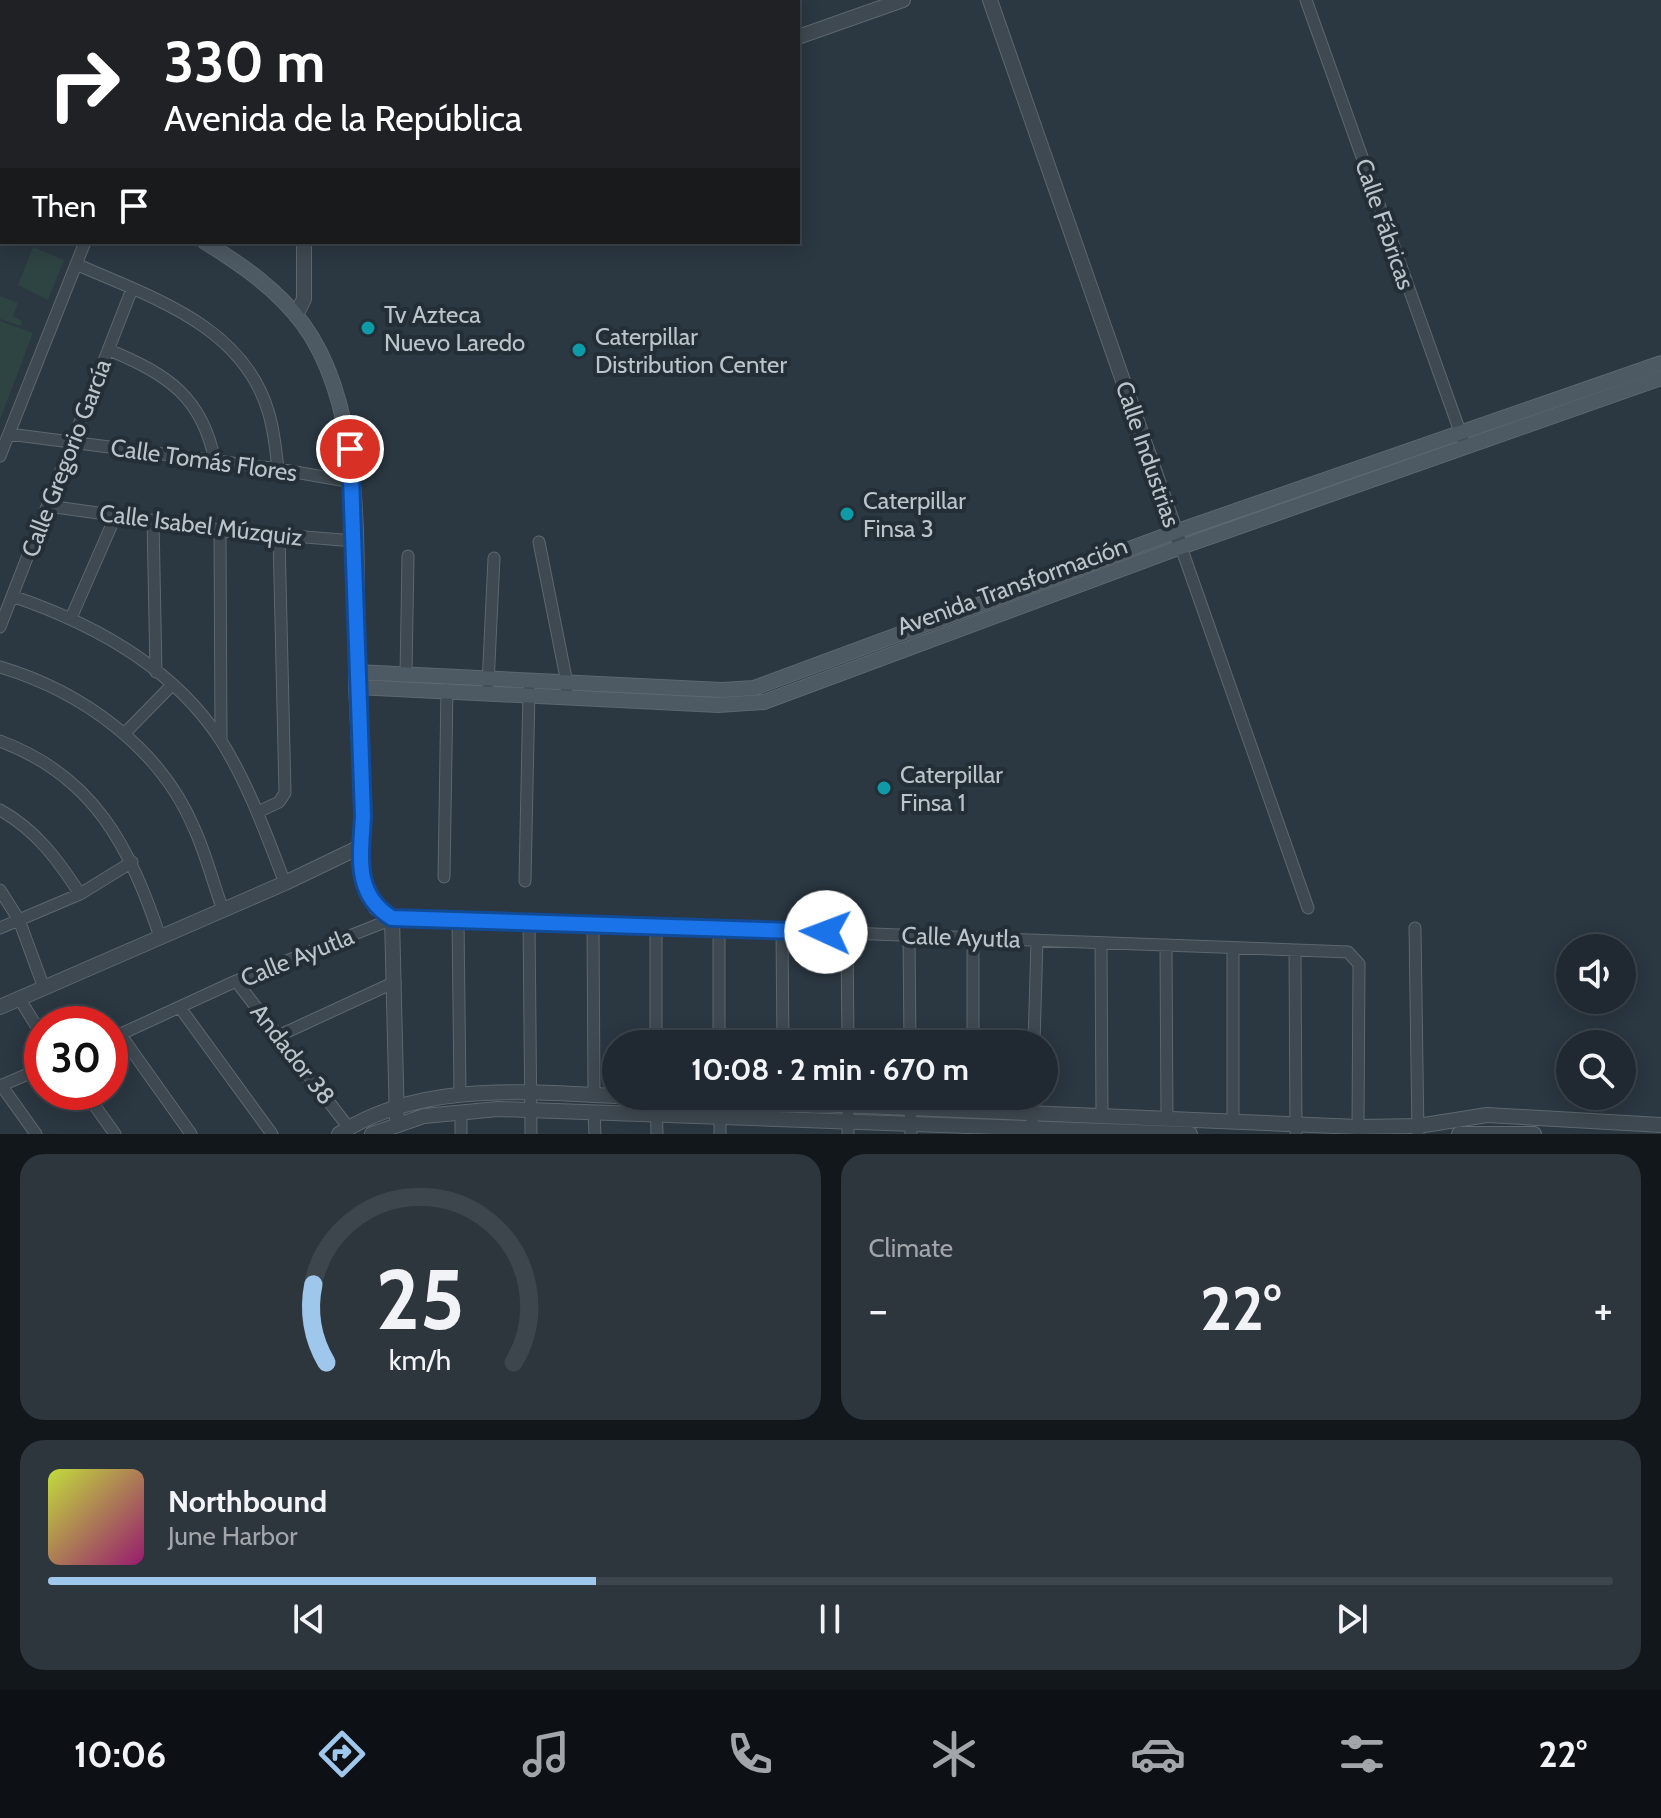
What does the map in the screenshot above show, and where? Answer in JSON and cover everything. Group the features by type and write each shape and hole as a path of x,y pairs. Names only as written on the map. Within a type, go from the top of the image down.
{"main road":[{"path":"208,244 259,279 296,315 314,341 337,394 350,449 356,687"},
{"name":"Avenida Transformación","path":"1552,409 1661,363"},
{"name":"Avenida Transformación","path":"356,672 488,686 567,690 598,699 622,693 744,689 796,682 1140,554 1181,547 1246,516 1462,440 1552,409 1661,378"},
{"name":"Avenida Transformación","path":"1140,554 1175,532 1246,516"},
{"name":"Avenida Transformación","path":"567,690 595,684 622,693"},
{"path":"595,684 598,699"},
{"name":"Avenida Transformación","path":"356,687 447,690 488,686"}],"street":[{"path":"800,36 903,0"},
{"name":"Calle Industrias","path":"990,0 1308,908"},
{"name":"Calle Fábricas","path":"1306,0 1462,440"},
{"path":"0,456 84,244"},
{"path":"296,315 304,299 304,244"},
{"path":"76,264 198,321 236,357 268,410 278,469"},
{"name":"Calle Gregorio García","path":"0,627 132,289"},
{"path":"109,350 156,371 185,394 209,435 215,462"},
{"name":"Calle Tomás Flores","path":"9,434 278,469 352,482"},
{"name":"Calle Isabel Múzquiz","path":"48,506 220,530 354,541"},
{"path":"71,618 116,515"},
{"path":"153,520 156,672"},
{"path":"220,530 221,741"},
{"path":"258,812 279,802 285,793 279,536"},
{"path":"539,542 567,690"},
{"path":"406,675 408,556"},
{"path":"488,686 494,558"},
{"path":"12,596 99,632 172,685 221,741 258,812 285,883"},
{"path":"0,667 27,675 73,697 124,734 157,769 194,827 223,910"},
{"path":"124,734 172,685"},
{"path":"356,687 361,871 367,894 376,908 392,918 397,1129"},
{"path":"525,881 529,688"},
{"path":"444,877 447,690"},
{"path":"0,741 36,757 85,794 132,862 160,937"},
{"path":"0,810 36,835 61,863 80,894"},
{"path":"0,1007 285,883 362,846"},
{"path":"0,928 80,894 132,862"},
{"path":"0,890 19,920 44,988"},
{"name":"Calle Ayutla","path":"128,1031 181,1009 236,981 392,918 1348,952 1356,957 1359,964 1358,1127"},
{"path":"458,918 460,1094"},
{"path":"529,921 531,1134"},
{"path":"593,923 594,1095"},
{"path":"656,926 656,1030"},
{"path":"719,928 719,1030"},
{"path":"1415,928 1418,1130"},
{"path":"782,931 783,1030"},
{"path":"847,933 848,1030"},
{"path":"909,935 910,1030"},
{"path":"973,938 973,1030"},
{"path":"1034,1030 1037,940"},
{"path":"1101,943 1102,1116"},
{"path":"1166,945 1167,1129"},
{"path":"1233,948 1233,1121"},
{"path":"1295,950 1296,1129"},
{"name":"Andador 38","path":"236,981 344,1131"},
{"path":"278,1036 395,982"},
{"path":"19,998 24,1006"},
{"path":"181,1009 272,1134"},
{"path":"128,1053 191,1134"},
{"path":"24,1076 0,1086 36,1134"},
{"path":"344,1131 396,1107 460,1094 531,1092 602,1095"},
{"path":"98,1110 115,1134"},
{"path":"372,1134 461,1112 531,1110 720,1117 784,1127 970,1130 1102,1116 1190,1134"},
{"path":"657,1110 657,1134"},
{"path":"720,1110 720,1134"},
{"path":"992,1110 1032,1125 1094,1132 1167,1129 1233,1121 1296,1129 1358,1127 1418,1130 1475,1116 1661,1125"},
{"path":"461,1112 461,1134"},
{"path":"594,1112 595,1134"},
{"path":"1475,1116 1476,1132"},
{"path":"1459,1134 1534,1134"}],"green space":[{"path":"33,247 64,260 48,300 18,285"},
{"path":"0,296 18,303 13,316 22,321 20,326 0,319"},
{"path":"0,321 33,333 0,419"}],"place":[{"name":"Tv Azteca Nuevo Laredo","path":"368,328"},
{"name":"Caterpillar Distribution Center","path":"579,350"},
{"name":"Caterpillar Finsa 3","path":"847,514"},
{"name":"Caterpillar Finsa 1","path":"884,788"}],"route":[{"path":"350,449 356,687 363,816 361,871 367,894 376,908 392,918 826,932"}]}
